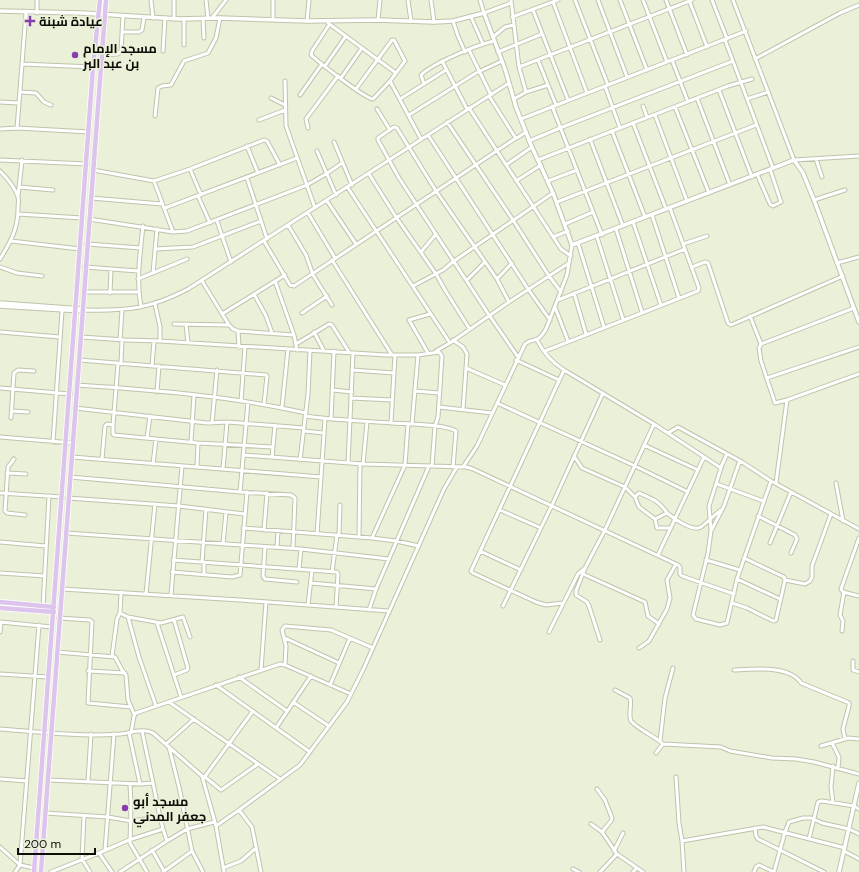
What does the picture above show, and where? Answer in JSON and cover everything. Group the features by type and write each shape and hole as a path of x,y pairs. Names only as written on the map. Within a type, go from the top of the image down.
{"main road":[{"path":"34,870 82,218 100,0"},
{"path":"41,872 106,0"},
{"path":"44,608 54,596"},
{"path":"1,605 53,609 60,613"},
{"path":"44,608 52,619"}],"street":[{"path":"37,0 37,13"},
{"path":"151,0 153,18"},
{"path":"174,0 174,19"},
{"path":"206,0 210,18"},
{"path":"210,18 226,0"},
{"path":"273,0 273,19"},
{"path":"307,21 309,0"},
{"path":"378,20 380,0"},
{"path":"408,0 411,21"},
{"path":"431,0 434,22"},
{"path":"463,467 473,454 526,342 537,340 542,336 550,320 561,292 571,256 572,245 557,202 529,141 480,0"},
{"path":"512,17 558,0"},
{"path":"575,0 590,39 620,128"},
{"path":"598,0 627,77"},
{"path":"620,0 647,70"},
{"path":"643,0 667,62"},
{"path":"666,0 687,55"},
{"path":"519,67 690,0 707,47"},
{"path":"712,0 772,169 781,202 772,206 770,204 757,174"},
{"path":"733,0 794,160 803,173 814,200 856,309 859,322"},
{"path":"0,11 99,14 174,19 220,18 307,21 378,20 434,22 471,17 511,1 519,67 526,92"},
{"path":"553,2 587,93"},
{"path":"756,59 840,13 859,5"},
{"path":"533,10 568,100"},
{"path":"17,128 26,12"},
{"path":"101,55 120,53 123,16"},
{"path":"471,17 483,44"},
{"path":"122,32 139,32 142,30 144,18"},
{"path":"162,51 165,18"},
{"path":"155,116 158,88 171,85 184,61 208,53 216,38 220,18"},
{"path":"184,19 184,45"},
{"path":"203,19 204,38"},
{"path":"326,20 330,25 396,73"},
{"path":"453,20 465,52"},
{"path":"330,25 311,54 312,56 356,89 369,98 373,99 390,81 405,61 394,40 391,40 356,89"},
{"path":"424,84 420,77 422,74 442,62 494,39 505,27 514,25"},
{"path":"521,119 746,31"},
{"path":"498,52 542,34"},
{"path":"300,95 346,36"},
{"path":"308,128 306,119 362,48"},
{"path":"470,50 490,95 516,138"},
{"path":"538,60 556,105"},
{"path":"672,60 688,102"},
{"path":"409,115 479,71 502,61"},
{"path":"442,62 468,109 553,237 561,249 571,256"},
{"path":"529,141 680,81 733,62"},
{"path":"22,64 94,67"},
{"path":"400,99 446,70"},
{"path":"538,160 718,90 752,79"},
{"path":"285,81 286,126 315,208"},
{"path":"390,81 421,139"},
{"path":"0,306 62,310 122,310 155,304 202,281 509,83"},
{"path":"514,99 526,92 548,85"},
{"path":"718,90 752,176"},
{"path":"20,92 36,93 44,102 51,105"},
{"path":"747,98 768,92"},
{"path":"271,98 285,105"},
{"path":"698,98 730,185"},
{"path":"0,102 19,104"},
{"path":"552,106 602,235"},
{"path":"642,106 647,118"},
{"path":"675,107 709,193"},
{"path":"377,109 390,130"},
{"path":"260,120 285,110"},
{"path":"655,115 687,201"},
{"path":"447,122 561,292"},
{"path":"545,351 699,290 684,244 649,167 633,123"},
{"path":"557,202 756,125"},
{"path":"509,302 497,279 436,191 398,128 394,127 380,135 378,139 389,160 517,359 559,380"},
{"path":"0,129 17,128 89,132"},
{"path":"612,131 645,217"},
{"path":"247,178 266,240 290,285 293,286 526,132"},
{"path":"428,135 528,289 550,320"},
{"path":"590,139 623,226"},
{"path":"93,170 154,181 190,169 262,140 265,140 280,165"},
{"path":"334,142 352,185"},
{"path":"247,146 258,173"},
{"path":"506,165 532,147"},
{"path":"317,151 336,195"},
{"path":"572,245 597,237 794,160 859,156"},
{"path":"165,208 297,158"},
{"path":"816,159 822,178"},
{"path":"0,160 87,164"},
{"path":"0,258 11,241 15,230 18,214 18,197 22,160"},
{"path":"89,219 143,226 173,232 187,231 217,221 307,185 342,163"},
{"path":"516,180 541,165"},
{"path":"190,169 210,223"},
{"path":"548,181 577,170"},
{"path":"0,171 18,197"},
{"path":"369,174 396,217 436,274 448,296 469,328"},
{"path":"154,181 173,232"},
{"path":"19,187 53,190"},
{"path":"348,188 450,343"},
{"path":"814,200 846,190"},
{"path":"413,286 436,274 454,260 553,193"},
{"path":"91,198 162,204"},
{"path":"327,201 356,244"},
{"path":"565,224 593,212"},
{"path":"308,213 334,259 394,355 391,423"},
{"path":"18,214 82,218"},
{"path":"652,215 679,298"},
{"path":"217,221 231,262"},
{"path":"155,249 189,248 261,221"},
{"path":"633,222 661,305"},
{"path":"141,307 138,292 138,271 143,226"},
{"path":"288,226 306,255 312,273 332,305"},
{"path":"153,274 157,229"},
{"path":"616,229 642,312"},
{"path":"553,237 568,231"},
{"path":"421,252 436,234"},
{"path":"684,244 707,236"},
{"path":"597,237 623,320"},
{"path":"11,241 80,248"},
{"path":"87,244 141,248"},
{"path":"578,244 604,327"},
{"path":"558,300 685,249"},
{"path":"837,263 859,257"},
{"path":"138,279 186,259"},
{"path":"466,280 485,262"},
{"path":"692,267 705,262 708,263 729,324 731,325 843,276"},
{"path":"497,279 512,263"},
{"path":"81,336 121,340 160,341 288,350 418,355 436,351 450,343 469,328 569,263"},
{"path":"0,267 17,273 42,276"},
{"path":"85,267 138,271"},
{"path":"110,293 111,269"},
{"path":"222,314 285,275"},
{"path":"202,281 233,329 238,331 294,335"},
{"path":"275,281 294,335 297,350"},
{"path":"84,292 138,292"},
{"path":"574,293 586,334"},
{"path":"254,294 266,316 272,334"},
{"path":"302,313 326,296"},
{"path":"0,302 76,310"},
{"path":"155,304 160,327 160,341"},
{"path":"555,307 568,342"},
{"path":"761,344 856,309"},
{"path":"53,442 62,310"},
{"path":"122,310 121,340 113,425 114,436 273,447"},
{"path":"428,353 409,320 430,314"},
{"path":"750,316 761,344 759,351 761,361 775,404 859,374"},
{"path":"174,324 229,325"},
{"path":"186,324 188,343"},
{"path":"296,344 327,324 330,324 349,352"},
{"path":"238,331 239,347"},
{"path":"0,332 60,337"},
{"path":"314,332 324,351"},
{"path":"454,340 466,350 464,409"},
{"path":"537,340 540,346 557,365 564,370 603,392 721,467"},
{"path":"152,366 154,341"},
{"path":"241,401 245,347"},
{"path":"767,378 859,347"},
{"path":"282,407 288,350"},
{"path":"300,460 306,414 310,350"},
{"path":"331,419 334,351"},
{"path":"369,610 396,541 430,466 435,426 438,417 442,356 436,351"},
{"path":"348,463 353,352"},
{"path":"372,538 405,465 415,391 418,355"},
{"path":"79,360 267,375 264,404"},
{"path":"157,392 159,366"},
{"path":"466,368 505,385"},
{"path":"11,418 14,373 16,370 34,371"},
{"path":"212,423 217,370"},
{"path":"352,370 394,373"},
{"path":"563,603 552,605 540,604 472,572 480,551 564,370"},
{"path":"77,385 214,397 282,407 331,419 435,426 453,429 456,431 453,466"},
{"path":"0,388 70,394"},
{"path":"333,390 352,392"},
{"path":"415,391 439,394"},
{"path":"503,606 552,505 603,392"},
{"path":"191,442 194,395"},
{"path":"351,398 392,400"},
{"path":"776,483 787,400"},
{"path":"240,492 248,402"},
{"path":"497,403 688,492"},
{"path":"439,407 492,413"},
{"path":"75,408 192,422 227,422 275,425 324,433"},
{"path":"12,411 28,412"},
{"path":"147,438 150,416"},
{"path":"316,534 325,418"},
{"path":"223,469 227,422"},
{"path":"359,536 361,464 367,422"},
{"path":"102,459 105,426 107,424 113,425"},
{"path":"600,640 589,606 587,602 576,595 576,591 585,568 605,530 654,424"},
{"path":"272,457 275,425"},
{"path":"668,433 678,427 742,462 771,481 859,529"},
{"path":"0,437 73,443"},
{"path":"154,464 156,439"},
{"path":"197,467 198,443"},
{"path":"644,445 698,470"},
{"path":"727,454 721,467 709,506 711,531 706,560 693,614 696,619 720,625 727,623 737,578 771,481"},
{"path":"243,455 361,464 453,466 470,468 480,471 676,564 680,567 680,574 682,576 734,594"},
{"path":"574,456 582,468 625,487 635,497 639,508 655,519 657,528 671,528"},
{"path":"658,555 704,456"},
{"path":"72,457 321,477"},
{"path":"14,459 8,467 7,472 5,512 25,515"},
{"path":"711,531 723,509 738,464 742,462"},
{"path":"171,595 182,466"},
{"path":"216,826 300,765 351,694 390,611 444,489 457,467"},
{"path":"7,472 26,474"},
{"path":"70,477 240,492 291,494 294,496 293,548"},
{"path":"836,483 843,521"},
{"path":"717,484 763,501"},
{"path":"172,572 237,576 241,573 244,514 247,492"},
{"path":"770,543 792,492"},
{"path":"0,493 62,497"},
{"path":"264,530 267,493"},
{"path":"635,497 640,493 653,499 661,504 667,513 675,520 694,529 700,528 710,518 723,509"},
{"path":"44,608 49,496"},
{"path":"68,498 179,506 244,514"},
{"path":"146,594 153,539 155,504"},
{"path":"332,572 338,535 340,505"},
{"path":"204,574 203,562 206,509"},
{"path":"500,510 541,528"},
{"path":"223,544 226,512"},
{"path":"655,519 667,513"},
{"path":"785,580 805,584 810,581 813,574 812,566 831,514"},
{"path":"758,516 797,537 791,553"},
{"path":"243,528 359,536 419,546"},
{"path":"277,547 278,531"},
{"path":"66,533 293,548 389,559"},
{"path":"859,538 841,589 841,591 859,596"},
{"path":"0,542 46,546"},
{"path":"265,547 263,576 265,579 297,582"},
{"path":"299,569 301,549"},
{"path":"480,551 521,570"},
{"path":"732,603 747,608 774,621 776,620 785,580 782,575 744,558"},
{"path":"173,560 338,573 336,607"},
{"path":"706,560 740,570"},
{"path":"639,648 649,641 669,604 670,598 667,580 676,564"},
{"path":"549,632 578,574 585,568"},
{"path":"308,605 312,570"},
{"path":"0,573 45,576"},
{"path":"583,574 645,602 647,605 648,616 659,624"},
{"path":"737,578 780,599"},
{"path":"311,582 376,589"},
{"path":"62,589 171,595 390,611"},
{"path":"112,656 117,619 120,613 121,592"},
{"path":"842,630 843,621 840,615 844,592"},
{"path":"261,670 266,602"},
{"path":"60,613 90,620 92,622 88,671 88,703 130,707"},
{"path":"120,613 128,617 157,623 163,623 182,617 184,618 190,637"},
{"path":"128,617 139,657 156,706"},
{"path":"174,620 188,668 187,670 174,675"},
{"path":"0,632 0,622 52,627"},
{"path":"157,623 181,697"},
{"path":"15,872 20,865 38,625"},
{"path":"285,665 286,646 282,630 285,626 331,630 373,648"},
{"path":"284,638 339,663"},
{"path":"330,684 350,638"},
{"path":"57,652 112,656 117,658 127,677 128,700 134,714 130,733 140,784"},
{"path":"853,660 853,670 859,672"},
{"path":"134,714 280,664 351,694"},
{"path":"656,753 661,742 665,698 673,668"},
{"path":"734,670 774,669 782,671 798,679 801,683 847,702 849,706 843,729 845,739"},
{"path":"88,671 125,673"},
{"path":"0,674 48,677"},
{"path":"276,728 311,676"},
{"path":"239,677 287,712"},
{"path":"216,685 310,752"},
{"path":"615,690 630,698 631,719 633,722 661,742 721,747 730,751 754,756 796,760 833,766 859,774"},
{"path":"169,702 280,780"},
{"path":"294,702 329,726"},
{"path":"204,778 253,712"},
{"path":"166,744 194,719"},
{"path":"0,729 91,734 114,734 142,731 153,733 204,778 222,790 258,764"},
{"path":"142,731 152,782 167,841"},
{"path":"88,781 91,734"},
{"path":"105,850 114,734"},
{"path":"821,746 845,739 859,739"},
{"path":"832,744 838,757 838,768"},
{"path":"169,747 192,851 203,872"},
{"path":"833,766 831,788 833,803"},
{"path":"676,777 684,872"},
{"path":"204,778 216,826 224,870 241,861 256,848"},
{"path":"0,779 27,781"},
{"path":"48,780 111,782 130,785 152,782"},
{"path":"839,872 859,784"},
{"path":"130,785 132,821 129,840 138,860 147,872"},
{"path":"597,789 605,800 612,818 602,832"},
{"path":"809,839 818,802 854,806 859,809"},
{"path":"238,810 252,827 261,872"},
{"path":"45,813 108,817 132,821 160,817"},
{"path":"84,816 82,859 90,872"},
{"path":"754,872 759,864 774,872 784,832 789,822 803,818 811,818 822,823 859,834"},
{"path":"120,872 152,850 187,829 214,822"},
{"path":"591,824 602,832 616,852 643,872"},
{"path":"682,841 763,827 844,849 859,859"},
{"path":"755,828 758,839 824,872"},
{"path":"51,872 129,840 163,829"},
{"path":"600,872 616,852 623,833"},
{"path":"0,847 20,865 34,870"},
{"path":"152,850 163,872 192,851"},
{"path":"99,853 112,872"},
{"path":"63,868 66,872"},
{"path":"633,872 637,868"},
{"path":"573,869 579,872"}],"place":[{"name":"عيادة شبنة","path":"30,21"},
{"name":"مسجد الإمام بن عبد البر","path":"75,55"},
{"name":"مسجد أبو جعفر المدني","path":"125,808"}]}
